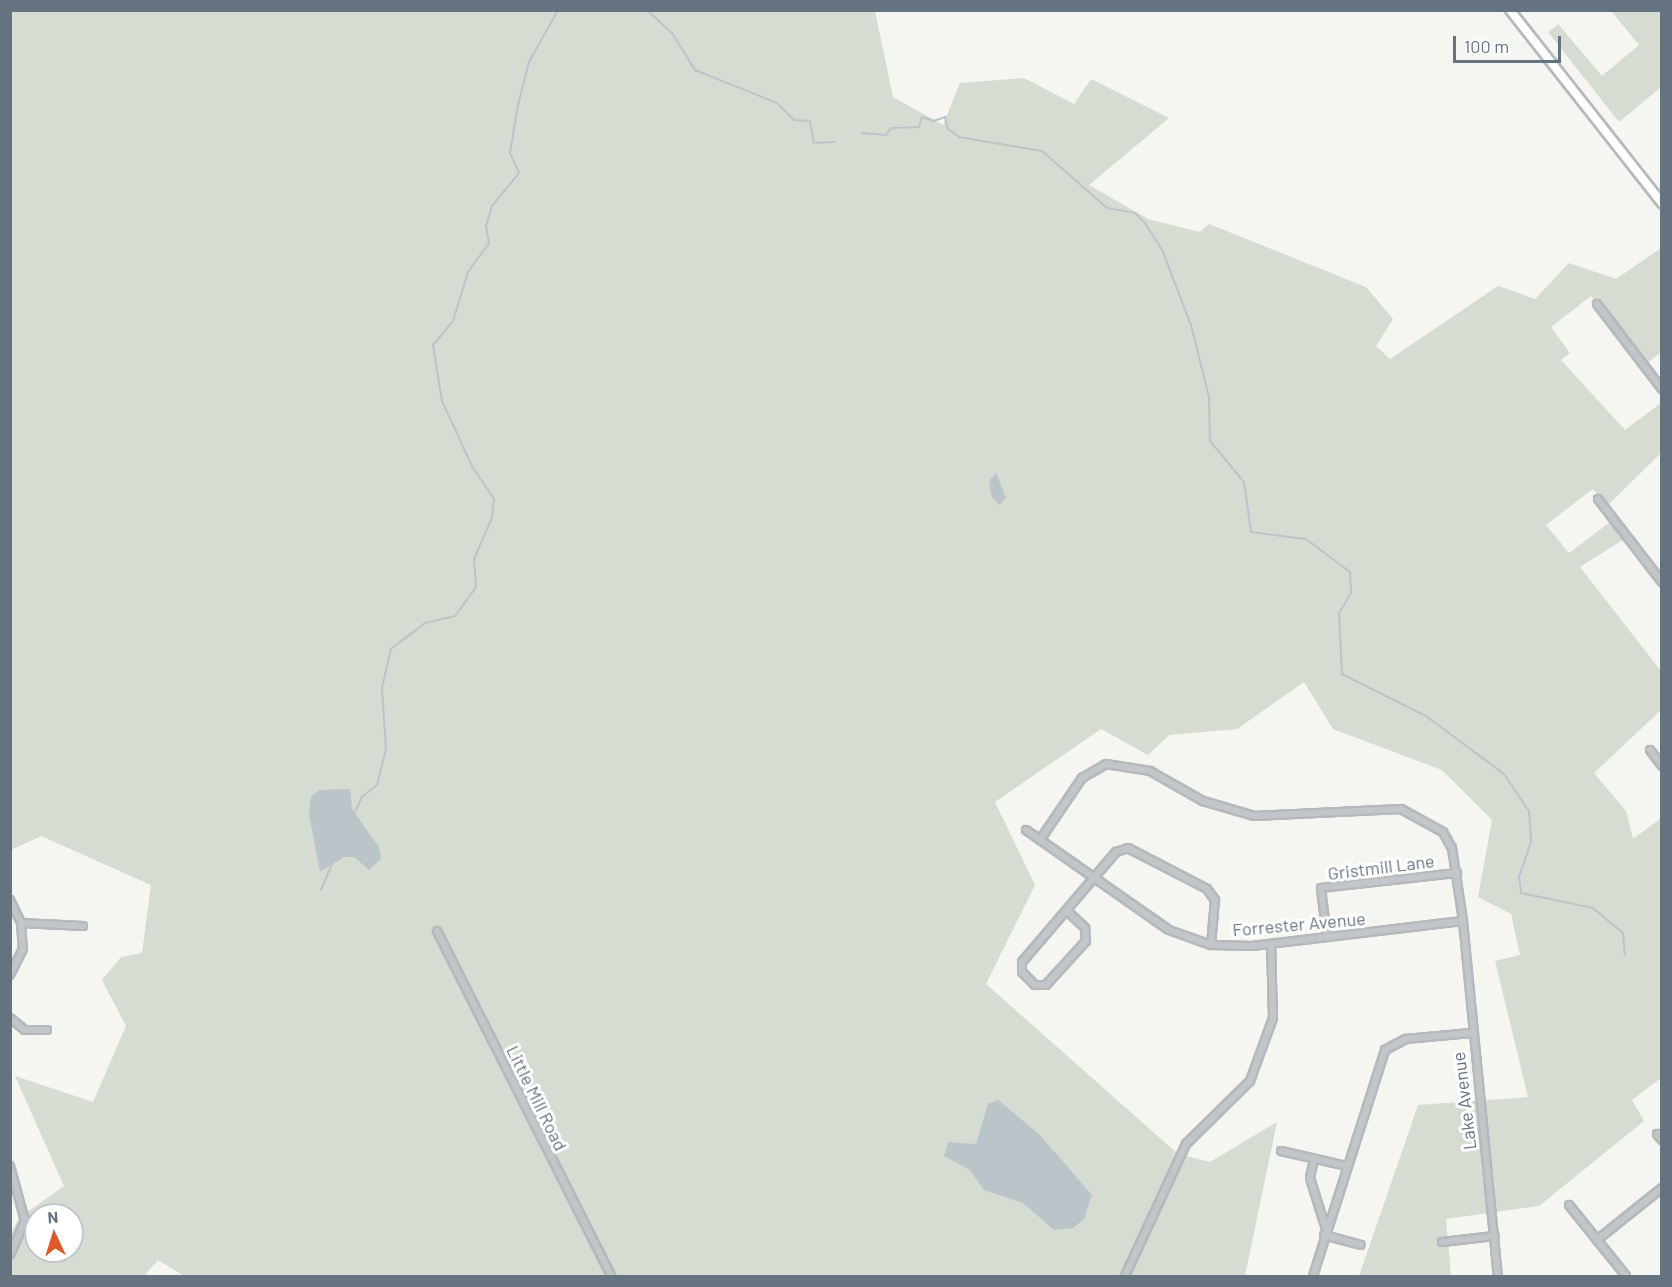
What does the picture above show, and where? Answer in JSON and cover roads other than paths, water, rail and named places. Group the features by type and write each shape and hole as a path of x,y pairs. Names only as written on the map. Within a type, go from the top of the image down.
{"street":[{"path":"1510,10 1662,203"},
{"path":"1597,304 1662,389"},
{"path":"1598,499 1662,582"},
{"path":"1650,750 1662,766"},
{"name":"Lake Avenue","path":"1040,840 1082,778 1106,764 1127,764 1203,801 1254,816 1401,809 1443,832 1457,873 1463,921 1471,1033 1498,1276"},
{"name":"Forrester Avenue","path":"1026,830 1169,930 1211,945 1271,944 1463,921"},
{"path":"1067,911 1085,928 1086,941 1046,986 1035,985 1023,972 1022,962 1067,911 1095,880 1116,852 1128,848 1174,868 1215,900 1211,945"},
{"name":"Gristmill Lane","path":"1327,937 1321,888 1457,873"},
{"path":"10,900 21,923 22,953 10,975"},
{"path":"21,923 71,922 83,926"},
{"name":"Little Mill Road","path":"437,931 611,1276"},
{"path":"1125,1276 1186,1144 1250,1081 1273,1018 1271,944"},
{"path":"10,1018 25,1030 47,1030"},
{"path":"1313,1276 1325,1232 1385,1050 1406,1039 1471,1033"},
{"path":"1281,1151 1347,1166"},
{"path":"1314,1160 1310,1178 1325,1232"},
{"path":"10,1166 25,1221 10,1254"},
{"path":"1597,1240 1662,1188"},
{"path":"1569,1205 1626,1276"},
{"path":"1325,1232 1361,1245"},
{"path":"1442,1242 1495,1236"}],"waterway":[{"path":"353,816 362,797 377,785 386,749 382,688 391,649 425,623 455,616 476,587 474,559 492,518 494,499 472,466 442,401 433,345 453,321 468,272 489,243 486,226 492,206 519,173 510,153 518,105 529,62 558,10"},
{"path":"647,10 672,33 695,70 777,103 794,120 810,121 814,143 835,142"},
{"path":"862,133 886,135 891,128 919,127 922,117 934,121 945,117 948,129 959,137 1042,151 1107,208 1135,213 1145,223 1163,252 1191,325 1209,397 1210,441 1244,482 1251,532 1306,539 1350,572 1351,593 1339,613 1342,674 1426,716 1504,774 1529,811 1531,842 1519,876 1521,893 1593,908 1623,933 1625,955"},
{"path":"321,890 335,857"}]}
